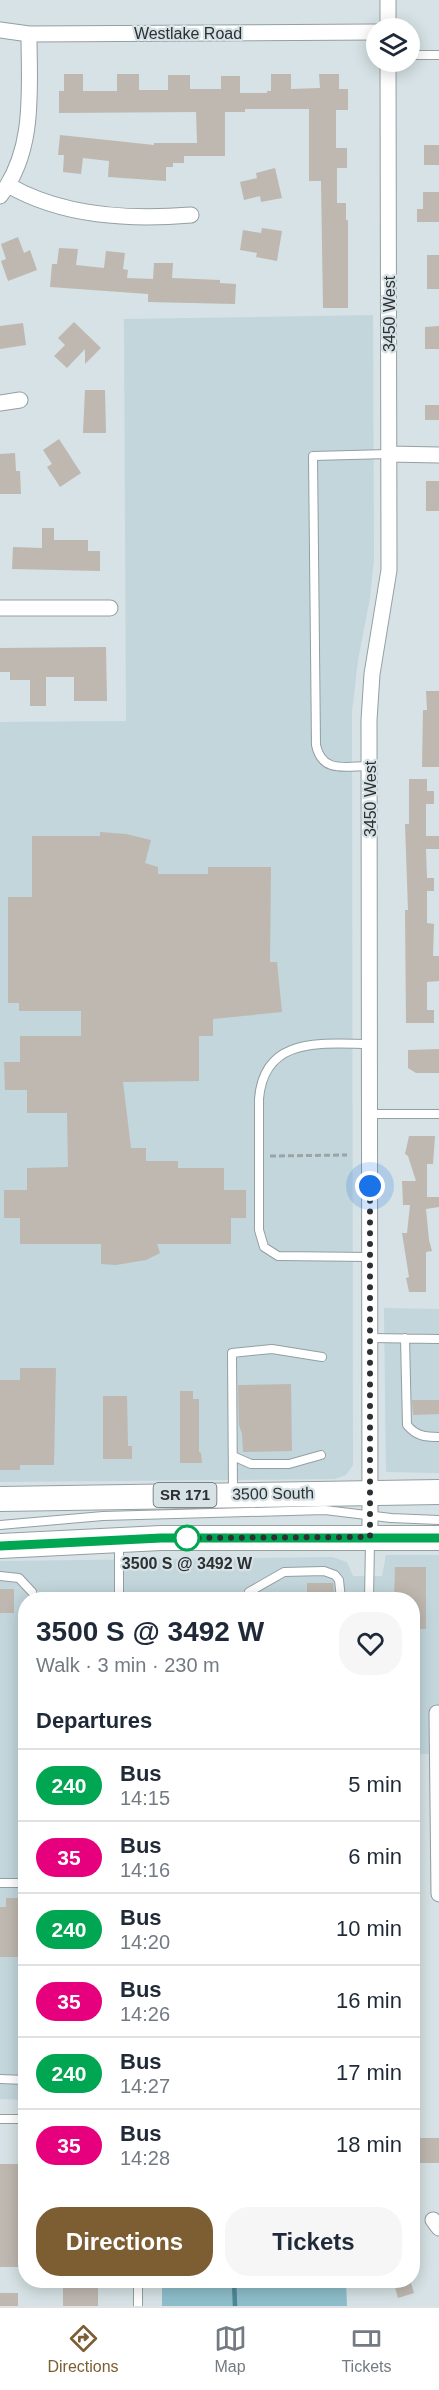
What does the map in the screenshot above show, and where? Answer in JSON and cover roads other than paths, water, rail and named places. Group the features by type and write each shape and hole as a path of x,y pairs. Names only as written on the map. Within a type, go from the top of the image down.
{"main road":[{"name":"3500 South","path":"0,1546 119,1539 370,1515 439,1492"},
{"name":"3500 South","path":"0,1499 233,1494 370,1515 439,1538"}],"street":[{"path":"388,0 388,18"},
{"name":"Westlake Road","path":"0,30 29,34 366,32"},
{"path":"29,34 28,121 20,160 4,191 64,209 150,218 191,215"},
{"name":"3450 West","path":"370,1515 369,720 372,674 389,570 388,72"},
{"path":"0,403 20,400"},
{"path":"389,454 439,455"},
{"path":"0,608 110,608"},
{"path":"437,1713 439,1894"}],"lane":[{"path":"420,55 439,55"},
{"path":"370,766 327,764 321,759 316,745 313,456 389,454"},
{"path":"370,1044 309,1044 291,1049 270,1065 262,1082 259,1099 259,1236 264,1246 272,1254 302,1257 370,1257"},
{"path":"370,1114 439,1114"},
{"path":"370,1338 439,1339"},
{"path":"405,1338 407,1425 414,1433 427,1437 439,1437"},
{"path":"233,1494 232,1353 273,1349 322,1358"},
{"path":"233,1456 251,1464 289,1464 321,1455"},
{"path":"0,1525 103,1516 325,1510 391,1518 439,1520"},
{"path":"369,1592 370,1515"},
{"path":"119,1539 119,1592"},
{"path":"249,1592 284,1572 324,1570 335,1575 339,1580 340,1592"},
{"path":"0,1576 19,1578 32,1592"},
{"path":"0,1883 18,1883"},
{"path":"0,2079 18,2080"},
{"path":"0,2120 18,2120"},
{"path":"138,2288 138,2306"}],"waterway":[{"path":"234,2288 235,2306"}],"place":[{"name":"3500 S @ 3492 W","path":"187,1538"}]}
